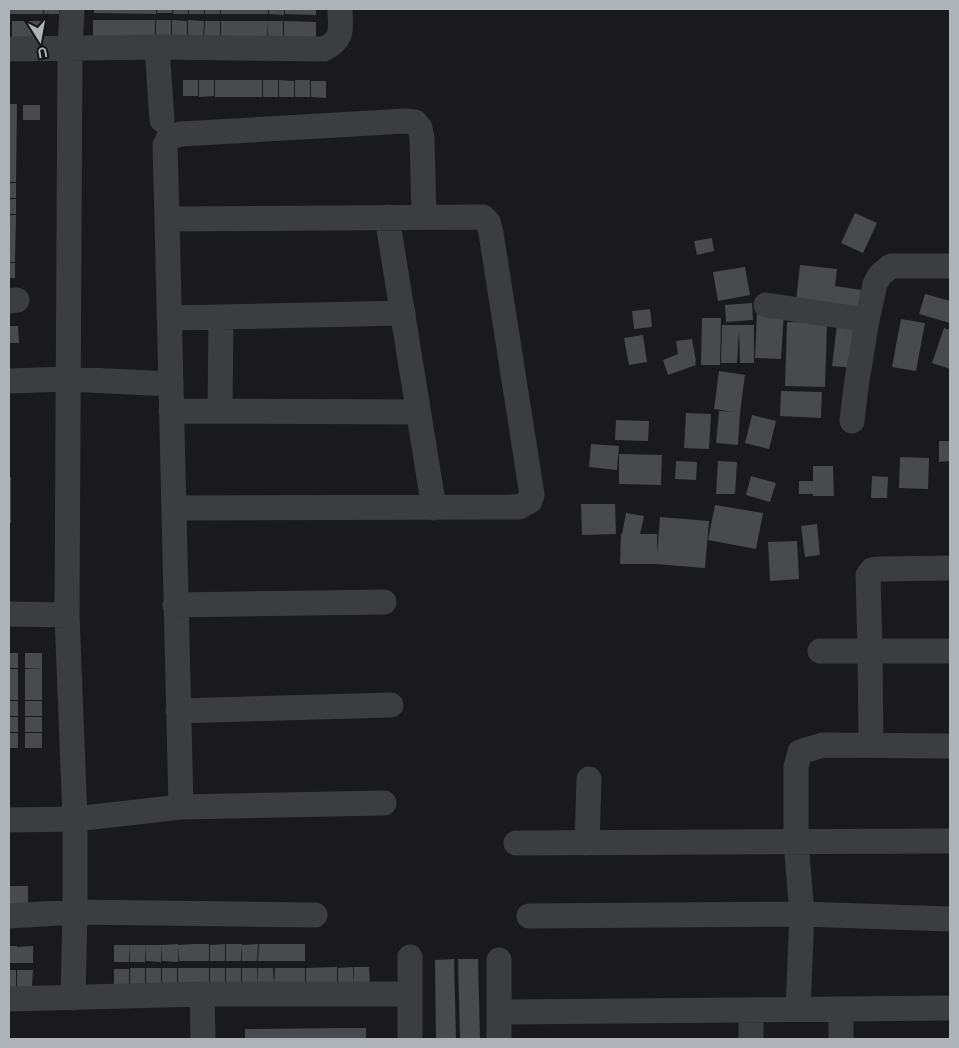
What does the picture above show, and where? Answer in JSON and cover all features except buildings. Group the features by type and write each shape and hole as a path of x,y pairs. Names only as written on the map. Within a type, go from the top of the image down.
{"street":[{"path":"72,9 70,48 67,615 75,819 75,912 72,998"},
{"path":"9,48 324,49 333,44 340,36 340,9"},
{"path":"157,47 162,120"},
{"path":"181,807 164,145 169,137 182,134 405,121 415,122 420,128 422,138 424,217"},
{"path":"387,217 434,508"},
{"path":"167,219 483,217 488,222 491,233 532,495 530,501 519,507 174,508"},
{"path":"852,421 867,320 875,284 880,275 891,266 950,266"},
{"path":"766,305 867,320"},
{"path":"169,318 403,313"},
{"path":"220,411 222,317"},
{"path":"9,381 68,380 171,384"},
{"path":"171,411 418,412"},
{"path":"871,745 868,575 872,570 881,569 950,568"},
{"path":"175,605 384,602"},
{"path":"9,614 67,615"},
{"path":"820,651 950,651"},
{"path":"178,711 391,706"},
{"path":"798,1010 802,914 796,842 796,767 800,752 823,745 950,746"},
{"path":"587,843 589,779"},
{"path":"9,820 75,819 181,807 384,803"},
{"path":"516,843 950,841"},
{"path":"9,916 75,912 315,915"},
{"path":"529,916 802,914 950,919"},
{"path":"410,957 410,1039"},
{"path":"499,960 499,1039"},
{"path":"202,994 203,1039"},
{"path":"9,999 202,994 410,994"},
{"path":"499,1012 950,1008"},
{"path":"841,1009 841,1039"},
{"path":"751,1010 751,1039"}]}
